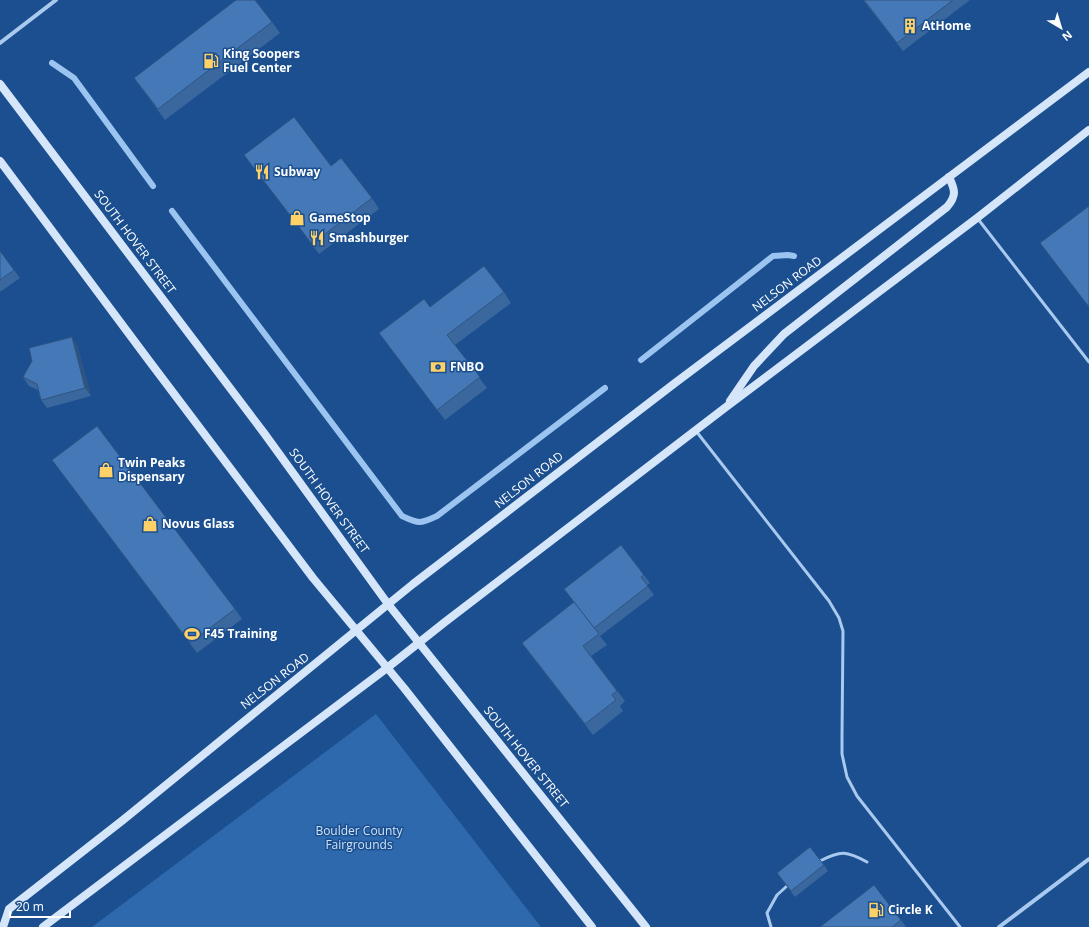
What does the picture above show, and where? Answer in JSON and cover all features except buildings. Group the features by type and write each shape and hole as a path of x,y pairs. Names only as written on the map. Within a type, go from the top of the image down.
{"main road":[{"name":"NELSON ROAD","path":"3,927 9,910 123,820 388,604 657,397 1089,72"},
{"name":"SOUTH HOVER STREET","path":"0,84 264,432 388,604 646,927"},
{"path":"43,927 420,643 726,407 977,218 1089,130"},
{"path":"0,161 314,578 592,927"},
{"path":"726,407 754,366 784,334 947,207 954,195 954,188 949,176"}],"street":[{"path":"0,43 56,0"},
{"path":"999,927 1089,859"}],"lane":[{"path":"977,218 1089,362"},
{"path":"696,431 829,601 840,618 843,631 842,736 846,777 857,796 960,927"},
{"path":"820,861 833,854 851,853 867,862"},
{"path":"771,927 767,913 776,894 787,886"}],"green space":[{"name":"Boulder County Fairgrounds","path":"376,714 541,927 92,927"}],"waterway":[{"path":"52,63 74,78 153,186"},
{"path":"172,211 402,516 416,522 423,522 437,516 605,388"},
{"path":"641,360 773,256 794,256"}],"place":[{"name":"AtHome","path":"910,26"},
{"name":"King Soopers Fuel Center","path":"211,61"},
{"name":"Subway","path":"262,172"},
{"name":"GameStop","path":"297,218"},
{"name":"Smashburger","path":"317,238"},
{"name":"FNBO","path":"438,367"},
{"name":"Twin Peaks Dispensary","path":"106,470"},
{"name":"Novus Glass","path":"150,524"},
{"name":"F45 Training","path":"192,634"},
{"name":"Circle K","path":"876,910"}]}
